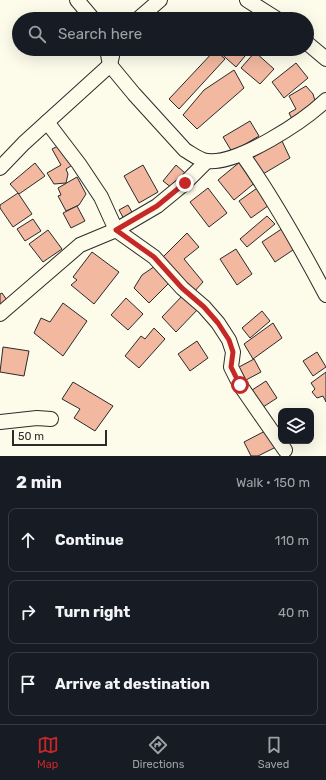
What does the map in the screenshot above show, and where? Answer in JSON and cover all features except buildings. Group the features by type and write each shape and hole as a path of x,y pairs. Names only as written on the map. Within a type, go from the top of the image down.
{"street":[{"path":"77,0 87,12"},
{"path":"146,12 160,0"},
{"path":"247,0 266,12"},
{"path":"314,49 326,59"},
{"path":"108,56 110,65 185,150 207,161 224,160 242,154 314,111 326,100"},
{"path":"0,168 24,143 110,65 112,56"},
{"path":"47,122 79,164 101,197 116,230 154,257 182,288 204,307 218,323 229,340 233,352 231,367 240,385 285,450"},
{"path":"242,154 261,181 296,239 326,295"},
{"path":"0,314 80,245 116,230 157,206 185,183 207,161"},
{"path":"0,422 37,418 51,419"}],"route":[{"path":"185,183 157,206 116,230 154,257 182,288 204,307 218,323 229,340 233,352 231,367 240,385"}]}
